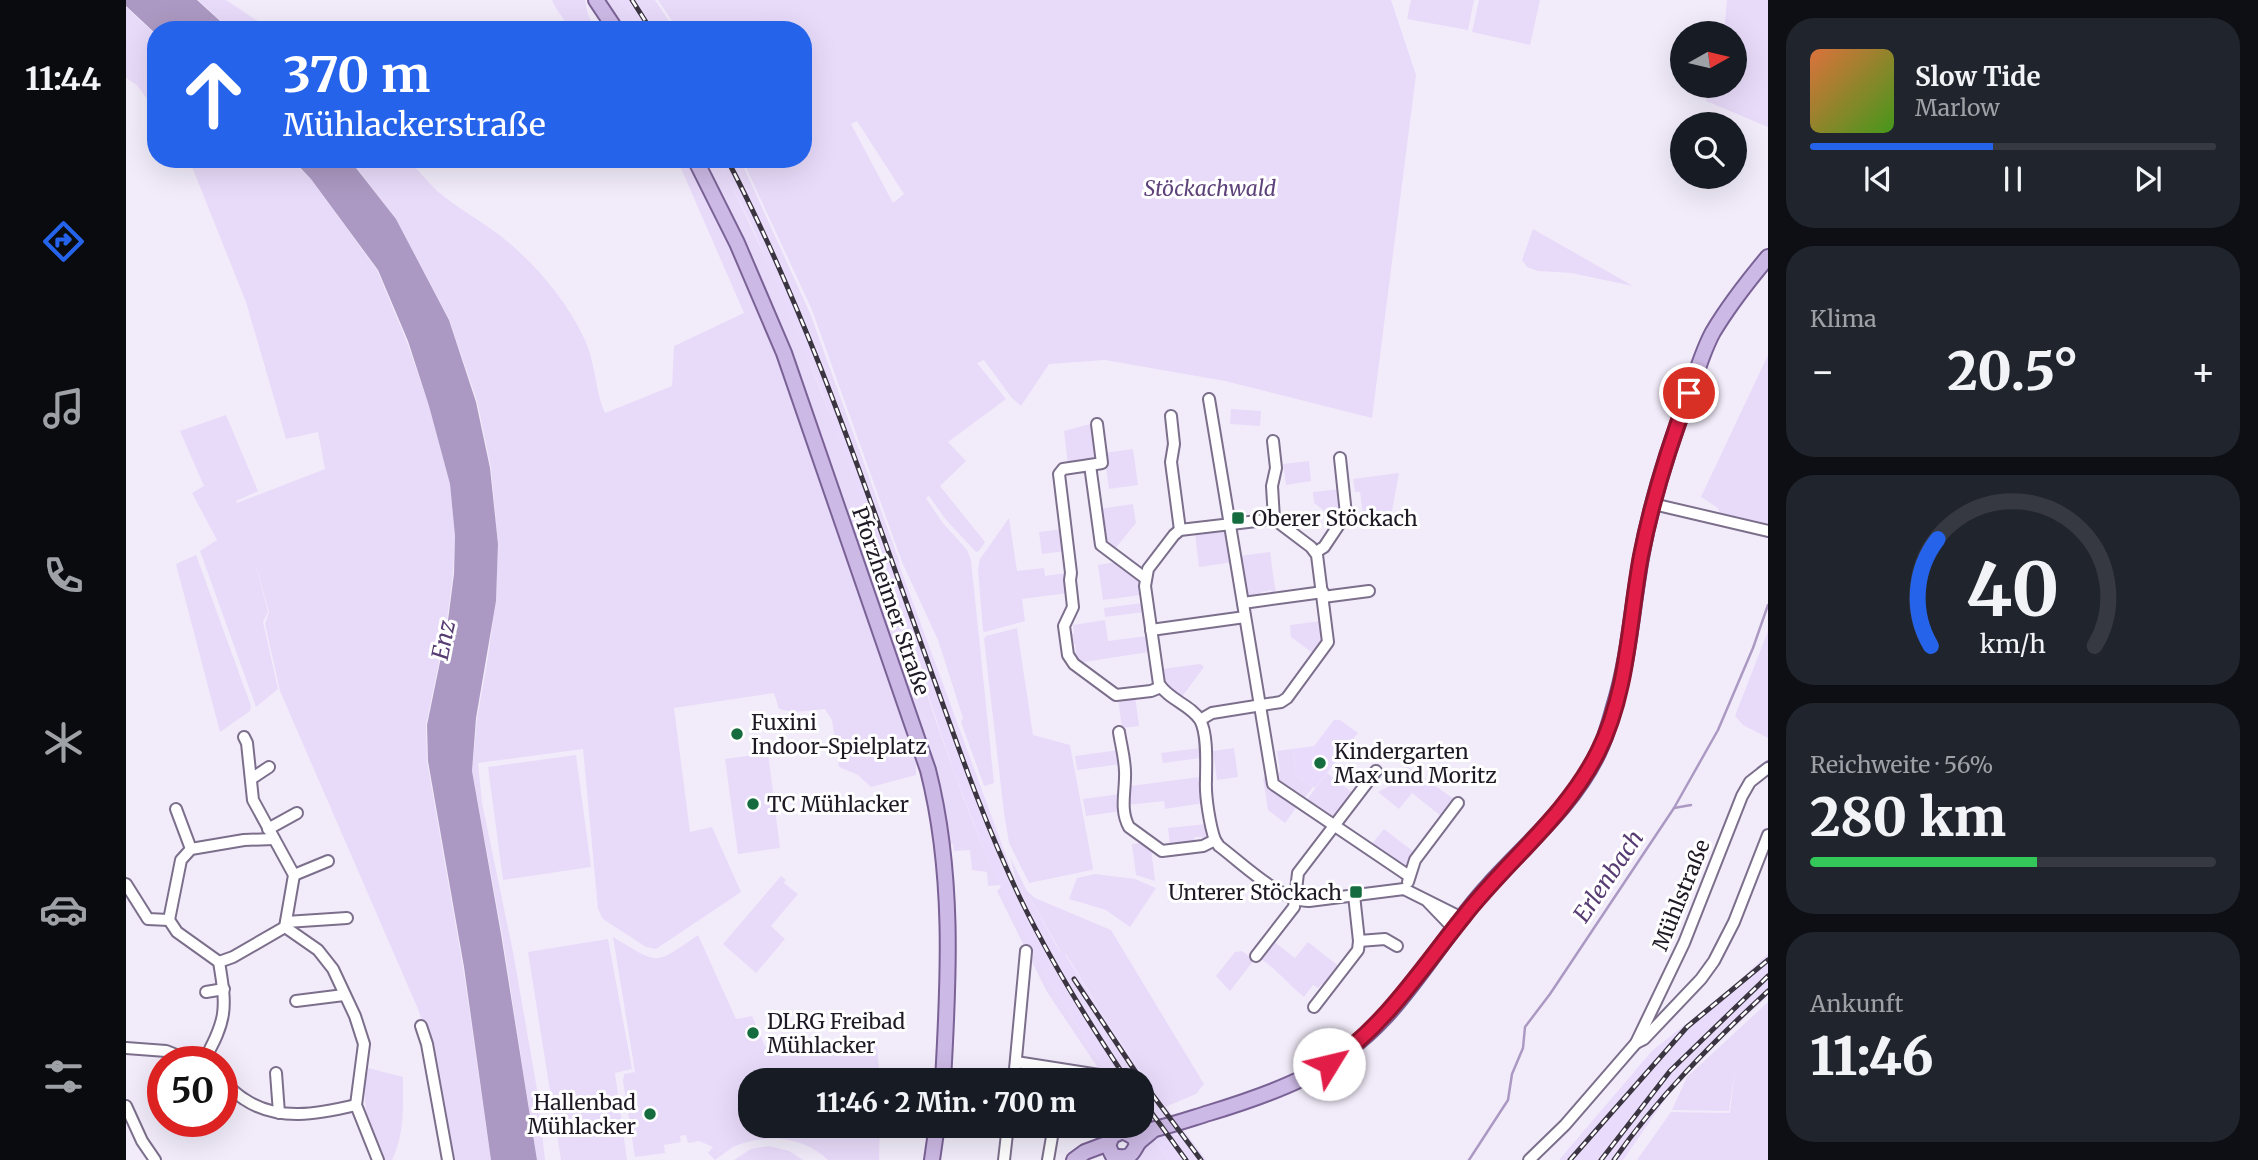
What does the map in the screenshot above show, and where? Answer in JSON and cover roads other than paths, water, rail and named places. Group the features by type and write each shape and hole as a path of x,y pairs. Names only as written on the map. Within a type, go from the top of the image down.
{"main road":[{"path":"596,0 610,21"},
{"name":"Pforzheimer Straße","path":"700,168 742,253 784,353 928,770 940,822 947,888 943,1068"},
{"path":"1074,1160 1085,1152 1124,1151 1154,1129 1275,1092 1324,1068 1369,1034 1385,1017 1487,887 1557,813 1599,751 1623,673 1653,504 1674,432 1711,336 1726,310 1768,257"},
{"path":"932,1160 935,1138"}],"street":[{"path":"1209,399 1273,784 1409,876"},
{"path":"1171,416 1174,444 1171,462 1180,530"},
{"path":"1097,424 1102,463 1063,469 1059,474 1073,607 1064,626 1069,657 1074,664 1116,695 1151,691 1161,687"},
{"path":"1272,441 1276,468 1272,486 1274,519"},
{"path":"1316,552 1324,547 1346,514 1340,458"},
{"path":"1090,465 1101,545 1145,578"},
{"path":"1653,504 1768,531"},
{"path":"1200,720 1212,713 1277,704 1287,698 1326,646 1329,638 1316,552 1274,519 1180,530 1148,569 1145,578 1161,687 1200,720 1215,840 1219,846 1278,891 1296,900 1309,901 1408,890 1458,923"},
{"path":"1243,603 1369,591"},
{"path":"1151,630 1245,617"},
{"path":"1119,732 1126,775 1123,794 1129,827 1162,851 1203,846 1215,840"},
{"path":"244,737 247,743 253,800 294,875 285,924"},
{"path":"251,779 269,767"},
{"name":"Mühlstraße","path":"1636,1043 1684,943 1742,796 1750,782 1768,768"},
{"path":"1256,956 1290,914 1296,900 1298,873 1376,771"},
{"path":"1408,890 1409,876 1415,860 1458,803"},
{"path":"176,809 191,849"},
{"path":"211,1046 223,1024 223,989 219,962 177,932 169,920 181,860 191,849 271,834 297,813"},
{"path":"1529,1160 1565,1125 1636,1043 1644,1039 1709,970 1734,922 1768,835"},
{"path":"294,875 328,861"},
{"path":"126,884 148,919 169,920"},
{"path":"1314,1007 1354,956 1359,941 1353,895"},
{"path":"219,962 233,957 285,924 347,918"},
{"path":"285,924 318,950 333,969 355,1016 364,1044 356,1105 378,1160"},
{"path":"1359,941 1385,939 1397,946"},
{"path":"1015,1068 1026,951"},
{"path":"206,992 223,989"},
{"path":"296,1001 344,995"},
{"path":"421,1026 427,1044 448,1160"},
{"path":"126,1048 147,1050"},
{"path":"1016,1062 1039,1068"},
{"path":"276,1073 279,1113"},
{"path":"238,1095 245,1100 279,1113 302,1115 356,1105"},
{"path":"127,1112 155,1160"},
{"path":"1004,1160 1007,1138"},
{"path":"1048,1160 1052,1138"}],"waterway":[{"name":"Erlenbach","path":"1469,1160 1508,1100 1512,1074 1523,1048 1525,1027 1550,994 1674,808 1718,730 1768,605"},
{"path":"1758,768 1768,761"},
{"path":"1674,808 1691,805"}],"railway":[{"path":"632,0 645,21"},
{"path":"731,168 783,278 833,399 969,775 1007,871 1058,971 1119,1068"},
{"path":"1570,1160 1687,1027 1768,960"},
{"path":"1601,1160 1670,1071 1768,976"},
{"path":"1074,979 1133,1068"},
{"path":"1614,1160 1686,1071 1768,991"},
{"path":"1154,1097 1201,1160"},
{"path":"1154,1116 1186,1160"}],"place":[{"name":"Oberer Stöckach","path":"1238,518"},
{"name":"Fuxini Indoor-Spielplatz","path":"737,734"},
{"name":"Kindergarten Max und Moritz","path":"1320,763"},
{"name":"TC Mühlacker","path":"753,804"},
{"name":"Unterer Stöckach","path":"1356,892"},
{"name":"DLRG Freibad Mühlacker","path":"753,1033"},
{"name":"Hallenbad Mühlacker","path":"650,1114"}],"park label":[{"name":"Stöckachwald","path":"1210,188"}],"water label":[{"name":"Enz","path":"443,640"}]}
